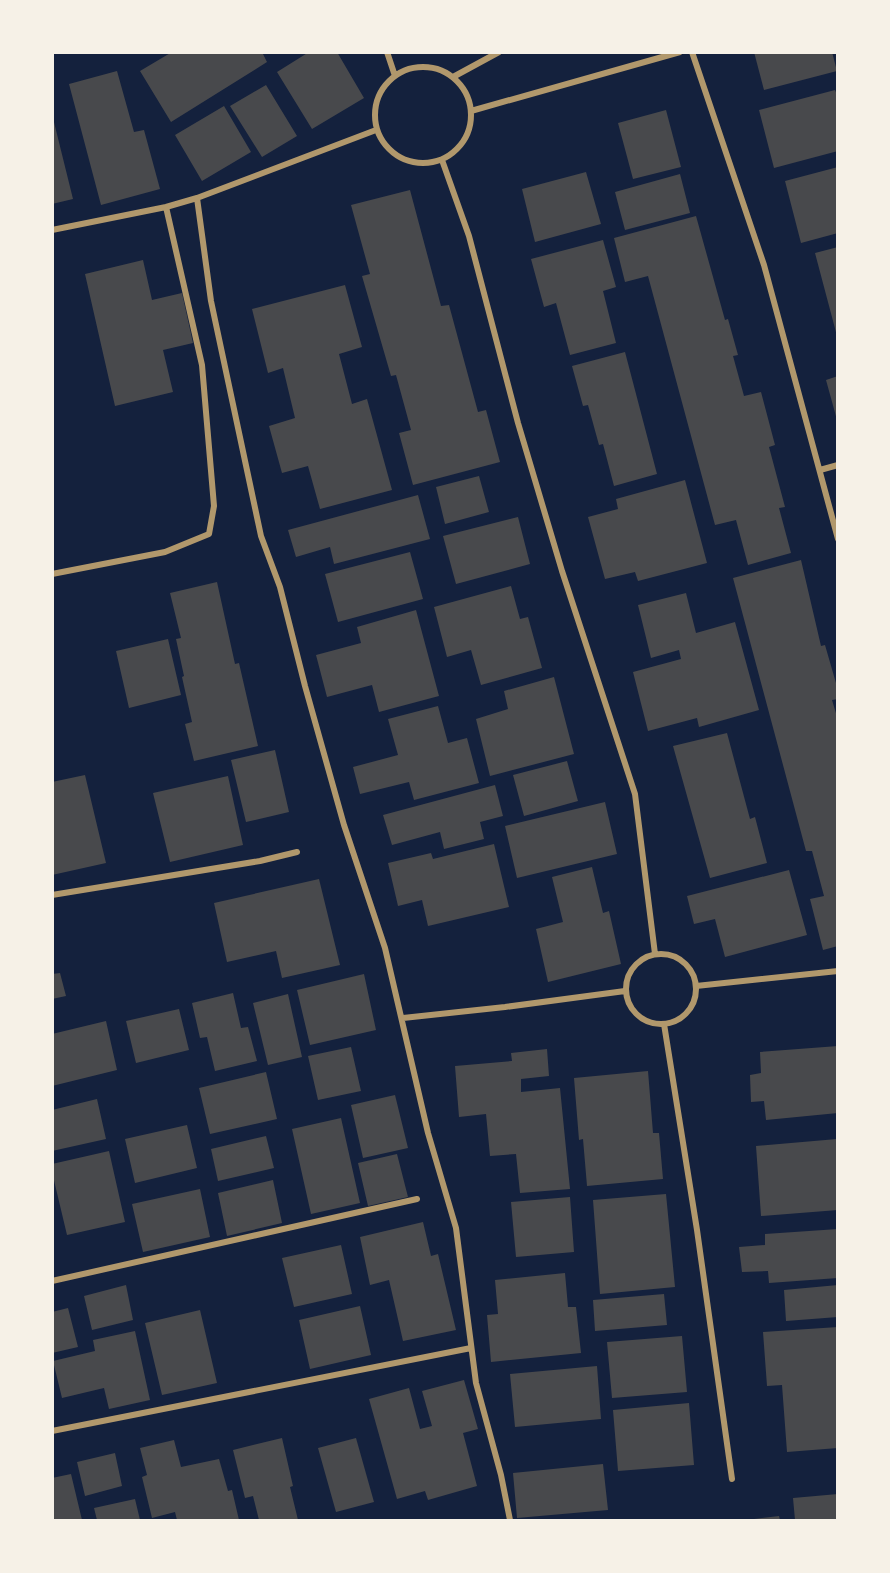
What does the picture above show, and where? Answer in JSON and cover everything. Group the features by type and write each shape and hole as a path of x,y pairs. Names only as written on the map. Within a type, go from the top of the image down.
{"street":[{"path":"387,52 395,76"},
{"path":"453,77 499,52"},
{"path":"471,111 681,52"},
{"path":"692,52 764,265 837,539"},
{"path":"423,67 434,68 453,77 466,92 471,111 465,141 459,150 442,160 422,164 403,159 386,147 376,130 374,110 381,90 395,76 404,71 423,67"},
{"path":"52,230 166,207 197,198 376,130"},
{"path":"442,160 469,236 518,423 559,560 635,794 655,954"},
{"path":"197,198 210,301 261,536 280,586 335,793 385,948 403,1018 428,1133 456,1228 476,1383 501,1475 510,1521"},
{"path":"52,574 165,552 210,534 214,506 202,365 166,207"},
{"path":"820,470 837,465"},
{"path":"52,895 260,861 297,852"},
{"path":"655,954 670,955 682,961 692,973 696,986 694,1000 687,1011 677,1020 664,1024 646,1021 631,1008 626,991 627,978 633,967 643,958 655,954"},
{"path":"696,986 837,971"},
{"path":"403,1018 626,991"},
{"path":"664,1024 697,1230 732,1479"},
{"path":"52,1281 417,1200"},
{"path":"52,1431 471,1348"}],"building":[{"path":"172,52 262,52 267,62 171,122 140,71"},
{"path":"309,52 337,52 364,98 312,129 277,72"},
{"path":"754,52 832,52 837,71 764,90"},
{"path":"117,71 134,132 144,130 160,189 101,205 69,84"},
{"path":"266,85 297,136 262,157 230,106"},
{"path":"835,90 838,97 838,151 774,168 759,110"},
{"path":"224,106 251,152 202,181 175,135"},
{"path":"666,110 681,167 633,179 618,123"},
{"path":"52,114 73,199 52,204"},
{"path":"838,167 838,233 801,243 785,181"},
{"path":"586,172 601,224 535,242 522,189"},
{"path":"680,174 690,213 625,230 615,192"},
{"path":"410,190 441,306 449,305 478,412 486,410 500,462 413,485 399,433 411,430 396,375 391,376 362,276 370,274 351,205"},
{"path":"696,216 725,320 728,319 738,355 733,356 744,396 761,392 775,445 769,447 785,507 779,508 791,553 748,565 736,520 715,525 648,276 625,282 614,238"},
{"path":"603,240 616,287 603,291 616,343 570,355 556,303 544,307 531,259"},
{"path":"838,247 838,336 837,336 815,253"},
{"path":"143,260 152,300 182,293 193,343 163,350 173,392 115,406 85,274"},
{"path":"345,285 362,347 339,354 352,404 367,399 392,490 320,509 308,466 282,473 269,426 295,418 283,368 268,373 252,309"},
{"path":"625,352 657,474 614,486 603,444 599,445 588,405 583,406 572,366"},
{"path":"838,376 838,420 837,420 826,380"},
{"path":"479,476 489,512 445,524 436,487"},
{"path":"685,480 707,563 638,581 635,572 605,579 588,517 618,509 616,499"},
{"path":"418,495 430,539 334,564 330,547 296,557 288,530"},
{"path":"518,517 530,564 456,584 443,536"},
{"path":"410,552 423,599 338,622 325,574"},
{"path":"801,560 821,646 825,645 838,690 838,699 832,700 838,720 838,946 823,950 810,899 824,896 812,851 806,851 733,578"},
{"path":"217,582 235,664 239,663 258,746 194,761 185,724 192,722 176,639 181,638 170,593"},
{"path":"511,586 520,619 528,617 542,668 481,685 471,650 447,657 434,607"},
{"path":"686,593 696,633 735,622 759,710 699,727 697,718 648,731 633,672 681,659 679,650 651,658 638,605"},
{"path":"416,610 439,696 379,712 372,685 327,697 316,655 361,643 357,627"},
{"path":"168,639 181,695 129,708 116,651"},
{"path":"554,677 574,754 490,776 476,719 508,709 504,691"},
{"path":"438,706 448,743 467,738 479,783 414,800 409,782 360,794 353,767 398,755 388,719"},
{"path":"727,733 750,819 755,817 767,863 710,878 673,746"},
{"path":"275,750 289,812 246,822 231,760"},
{"path":"567,761 578,801 524,816 513,775"},
{"path":"85,775 106,863 52,875 52,782"},
{"path":"228,776 243,845 170,862 153,793"},
{"path":"495,785 503,816 480,822 484,839 444,849 440,832 392,845 383,815"},
{"path":"605,802 617,854 517,878 505,826"},
{"path":"494,844 509,907 428,926 422,900 398,906 388,863 431,853 433,859"},
{"path":"592,867 603,913 609,911 621,964 548,982 536,929 563,922 552,877"},
{"path":"789,870 807,935 725,957 715,919 694,924 687,896"},
{"path":"319,879 340,965 282,978 276,951 227,962 214,903"},
{"path":"60,973 66,996 52,999 52,974"},
{"path":"364,974 376,1030 310,1045 297,990"},
{"path":"233,993 241,1028 248,1027 257,1061 215,1071 207,1037 200,1038 192,1003"},
{"path":"288,994 302,1057 268,1065 253,1003"},
{"path":"179,1009 189,1050 136,1063 126,1021"},
{"path":"106,1021 117,1070 52,1086 52,1034"},
{"path":"838,1046 838,1113 766,1120 764,1101 751,1102 750,1075 761,1073 760,1052"},
{"path":"351,1047 361,1091 318,1100 308,1056"},
{"path":"547,1049 549,1076 521,1079 521,1092 560,1088 570,1189 520,1193 516,1154 490,1156 486,1114 459,1117 455,1066 512,1061 511,1053"},
{"path":"648,1071 653,1133 659,1133 663,1179 587,1186 583,1139 579,1140 574,1078"},
{"path":"266,1072 277,1119 210,1134 199,1088"},
{"path":"395,1095 408,1148 363,1158 351,1105"},
{"path":"97,1099 106,1139 52,1151 52,1110"},
{"path":"341,1118 360,1203 311,1214 292,1129"},
{"path":"187,1125 197,1168 135,1183 125,1139"},
{"path":"266,1136 274,1168 218,1181 211,1149"},
{"path":"837,1139 838,1210 761,1216 756,1146"},
{"path":"109,1151 125,1222 67,1235 52,1164"},
{"path":"397,1154 408,1197 368,1206 358,1163"},
{"path":"273,1180 282,1223 227,1236 218,1193"},
{"path":"200,1189 210,1237 143,1252 132,1204"},
{"path":"666,1194 675,1287 600,1294 593,1200"},
{"path":"570,1197 574,1252 516,1257 511,1202"},
{"path":"423,1222 431,1256 438,1254 456,1330 403,1341 389,1280 370,1285 360,1237"},
{"path":"838,1229 838,1278 769,1283 768,1271 742,1272 739,1247 765,1245 765,1234"},
{"path":"341,1245 352,1294 294,1307 282,1258"},
{"path":"565,1273 568,1307 576,1307 581,1353 491,1362 487,1315 498,1314 495,1280"},
{"path":"126,1285 133,1320 92,1330 84,1296"},
{"path":"838,1285 838,1317 786,1321 784,1290"},
{"path":"664,1294 667,1325 595,1331 593,1300"},
{"path":"360,1306 371,1355 310,1369 299,1320"},
{"path":"68,1308 78,1347 52,1353 52,1312"},
{"path":"200,1310 217,1383 162,1395 145,1323"},
{"path":"838,1327 838,1381 836,1381 838,1448 787,1452 782,1385 767,1386 763,1332"},
{"path":"135,1331 150,1400 109,1409 104,1388 62,1398 53,1361 95,1351 93,1340"},
{"path":"682,1336 687,1392 612,1398 607,1342"},
{"path":"597,1366 601,1419 515,1427 510,1374"},
{"path":"464,1380 478,1429 463,1433 477,1486 428,1500 425,1491 397,1499 369,1399 409,1388 420,1429 432,1426 422,1391"},
{"path":"689,1403 694,1465 618,1471 613,1410"},
{"path":"282,1438 298,1520 259,1520 253,1496 245,1498 233,1450"},
{"path":"356,1438 374,1502 336,1512 318,1448"},
{"path":"174,1440 181,1467 219,1459 228,1491 232,1490 239,1520 177,1520 175,1512 152,1518 142,1477 147,1475 140,1448"},
{"path":"115,1453 122,1486 85,1496 77,1462"},
{"path":"603,1464 608,1510 517,1518 513,1473"},
{"path":"71,1474 82,1520 52,1520 52,1478"},
{"path":"838,1494 838,1520 795,1520 793,1498"},
{"path":"135,1499 140,1520 97,1520 94,1508"},
{"path":"779,1516 780,1520 754,1520 754,1519"}]}
